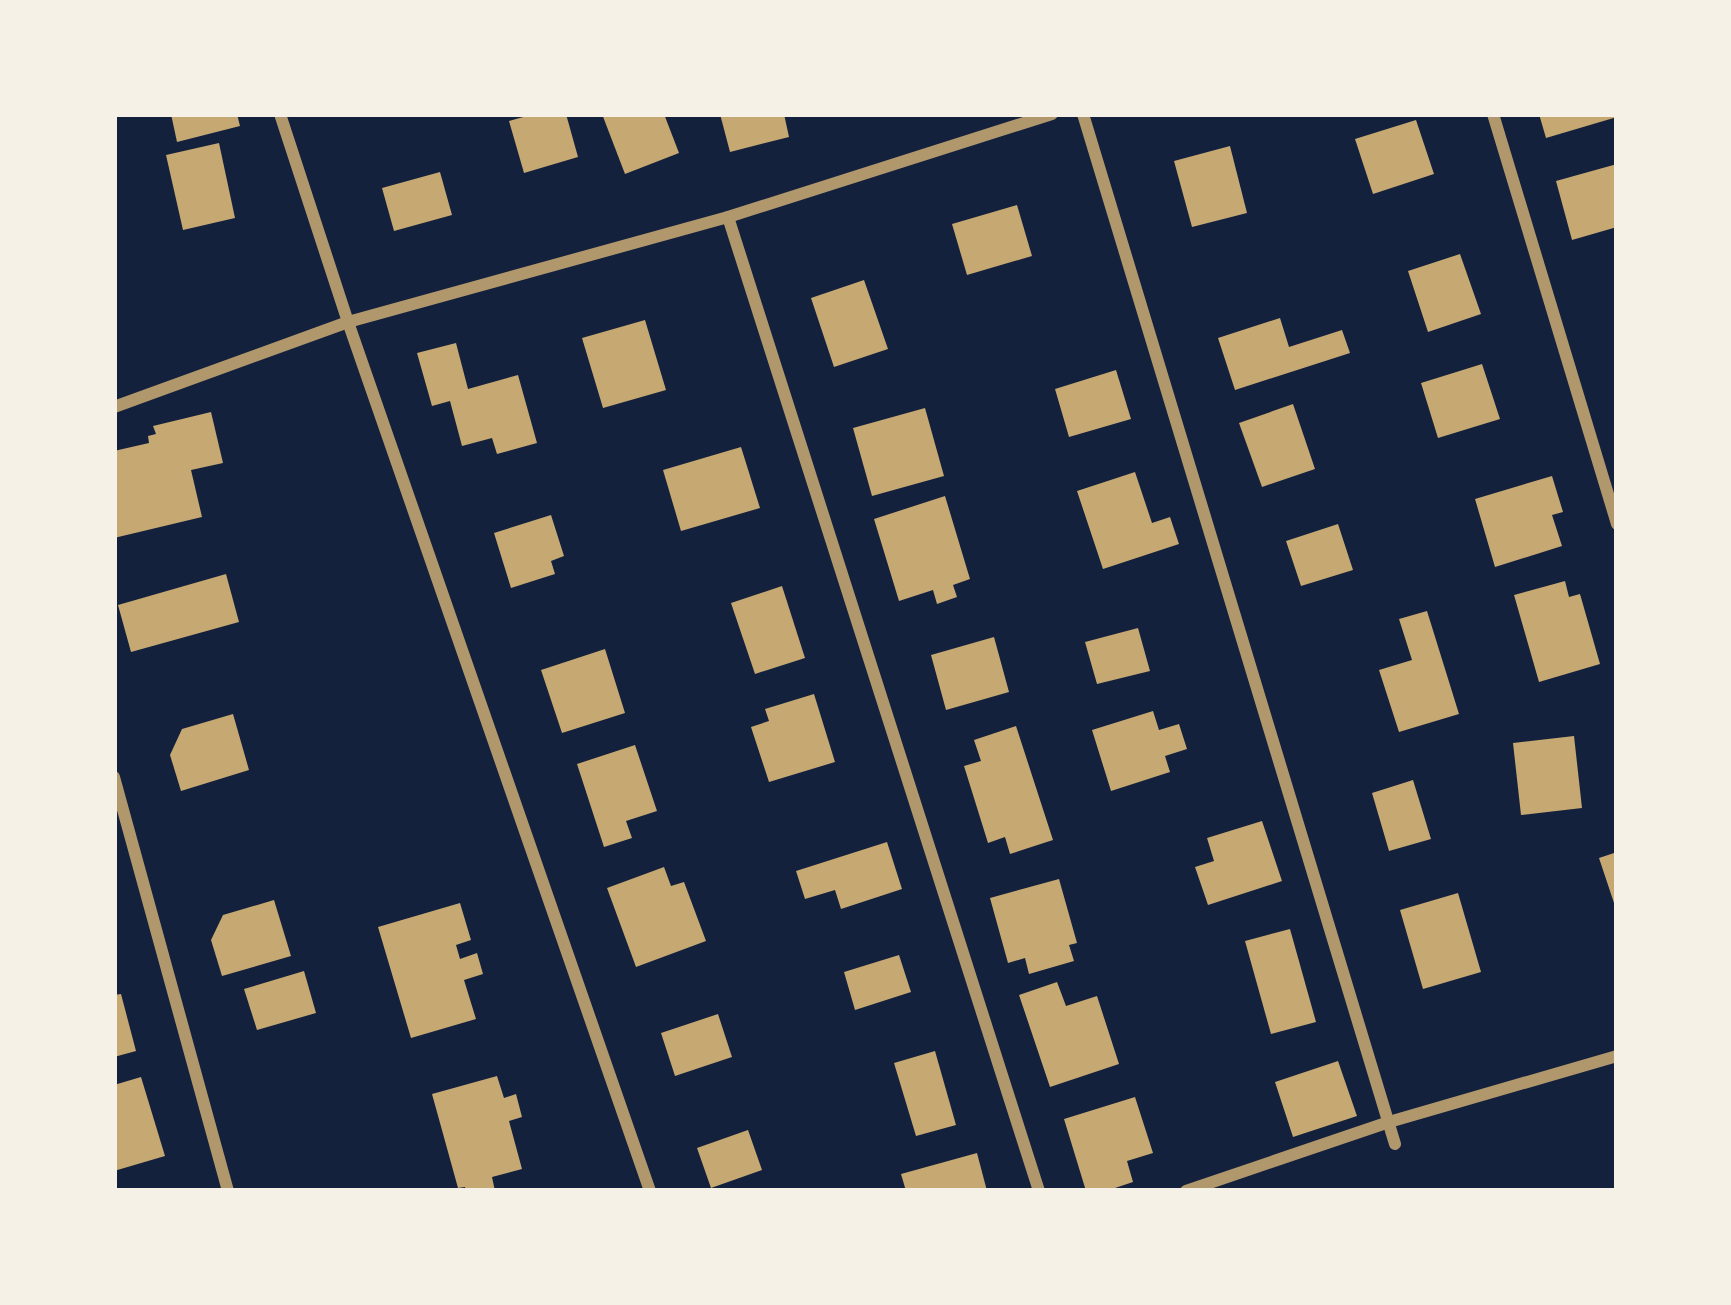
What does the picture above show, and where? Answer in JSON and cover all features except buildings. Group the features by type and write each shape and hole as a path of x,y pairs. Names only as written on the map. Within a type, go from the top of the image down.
{"street":[{"path":"280,114 650,1191"},
{"path":"114,407 348,322 728,217 1052,114"},
{"path":"1083,114 1395,1144"},
{"path":"1492,114 1617,524"},
{"path":"728,217 1039,1191"},
{"path":"114,777 228,1191"},
{"path":"1186,1191 1389,1122 1617,1056"}]}
